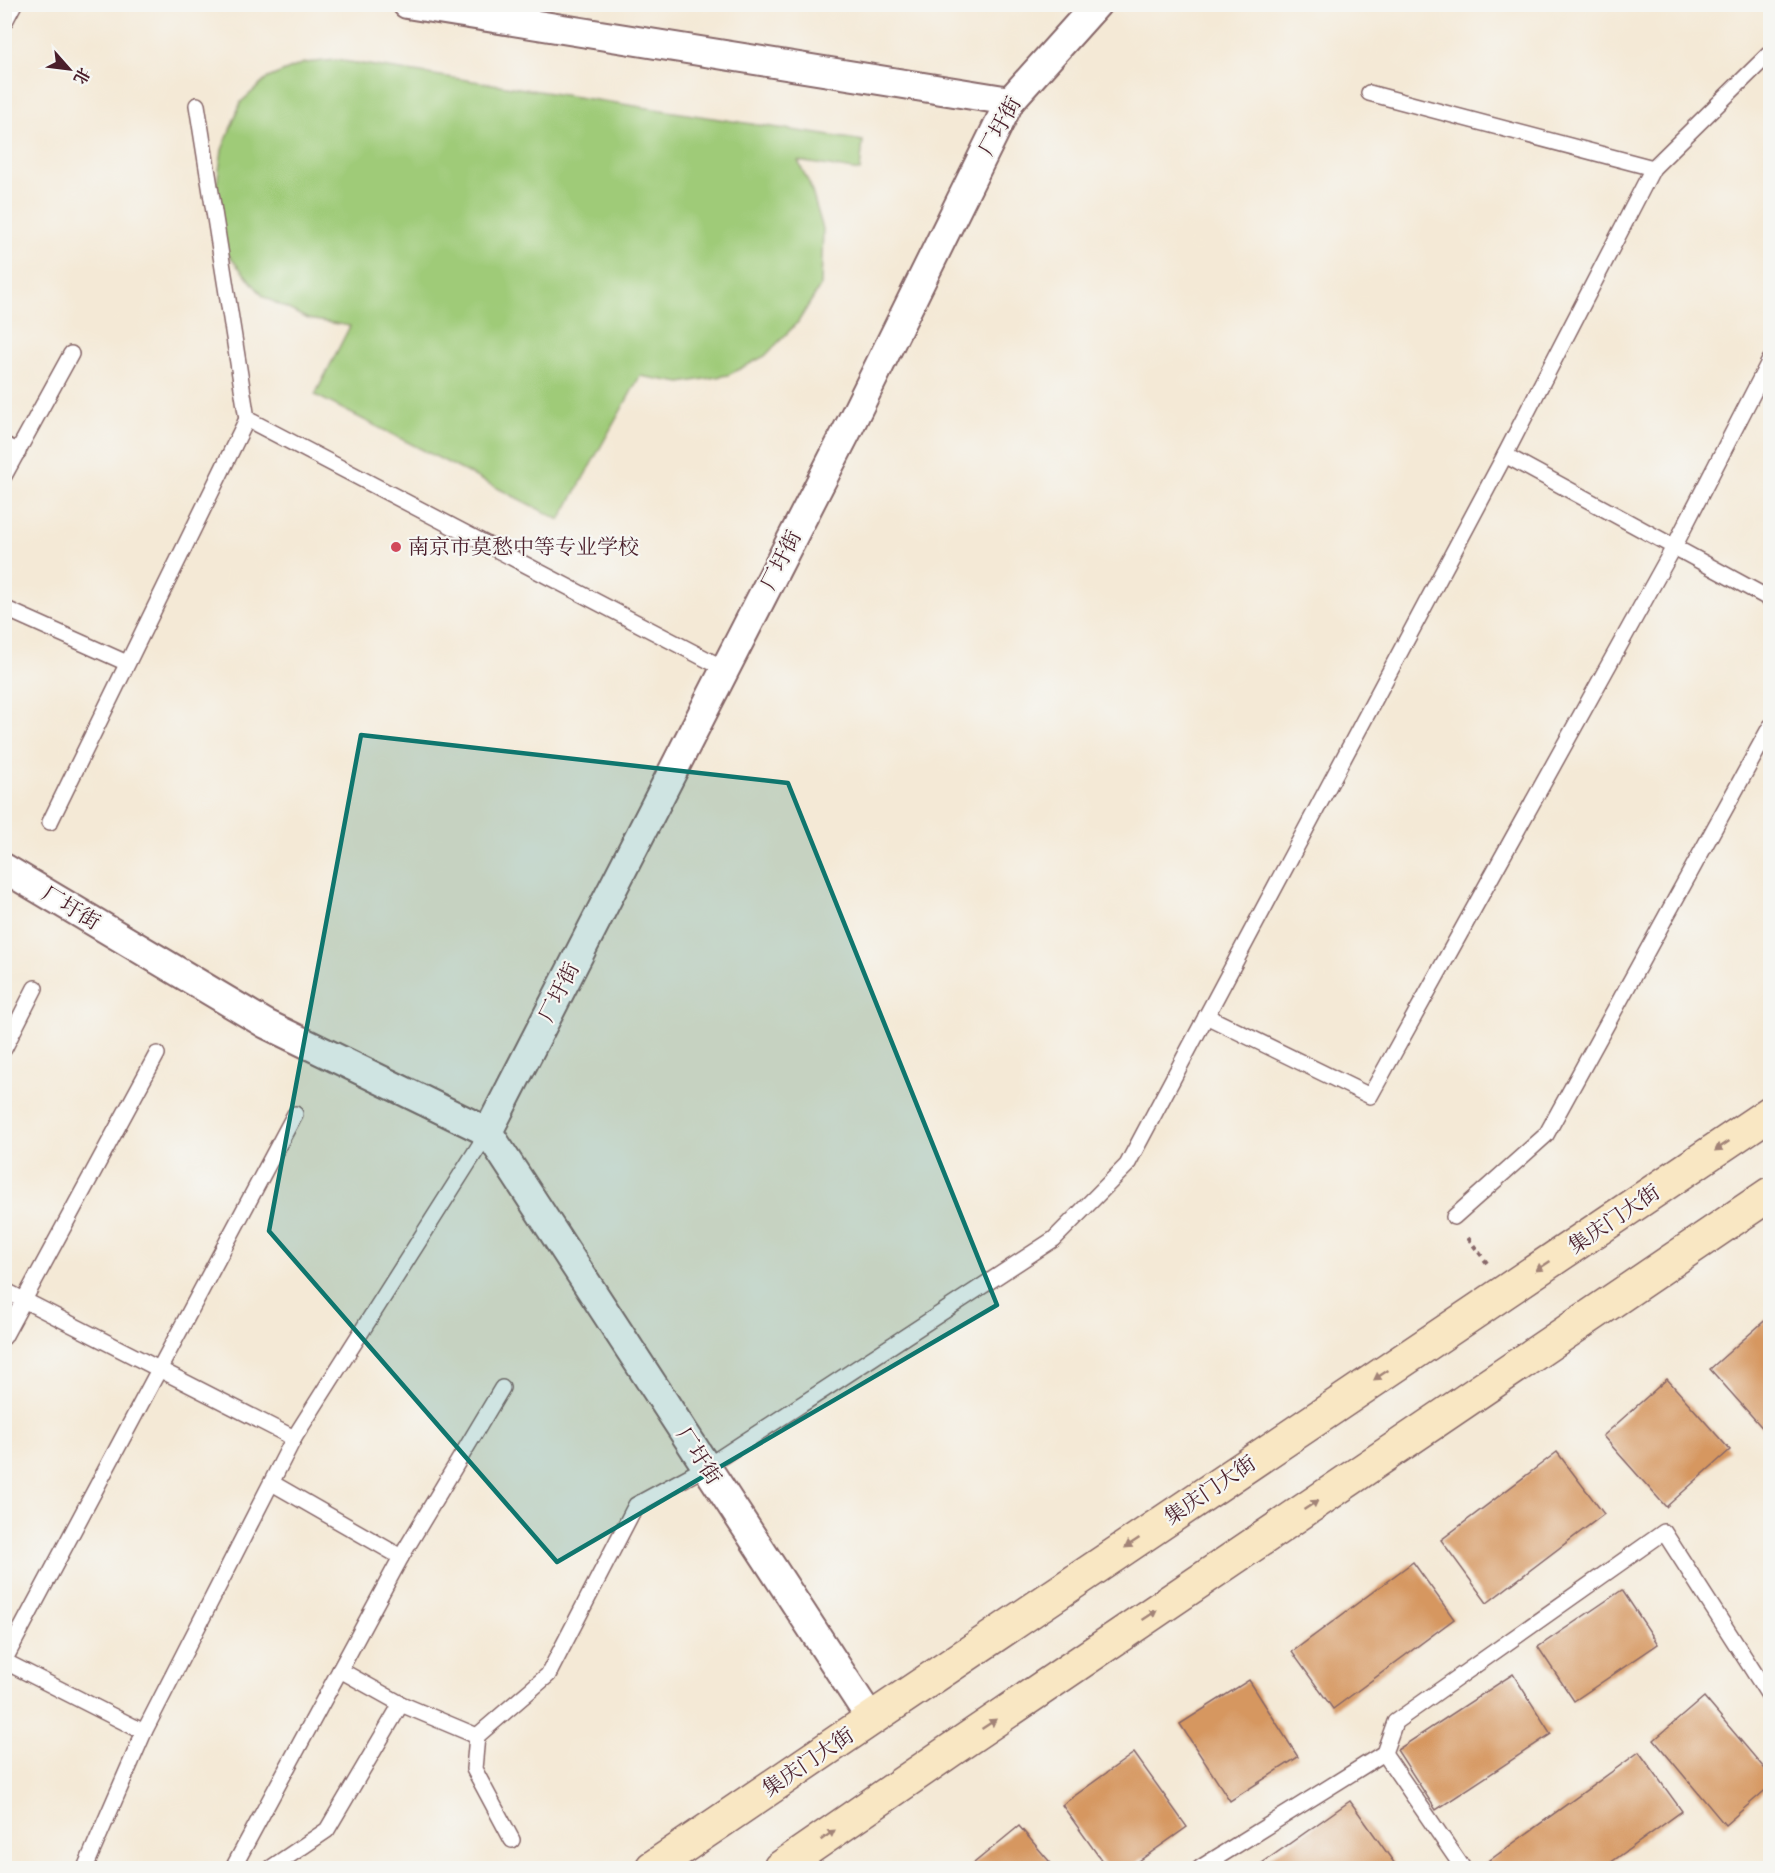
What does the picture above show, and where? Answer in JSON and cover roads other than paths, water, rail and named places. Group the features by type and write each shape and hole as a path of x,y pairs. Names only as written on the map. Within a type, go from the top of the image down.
{"main road":[{"name":"集庆门大街","path":"652,1869 1770,1113"},
{"path":"780,1869 961,1743 1770,1194"}],"street":[{"name":"厂圩街","path":"488,1132 850,425 1010,101 1097,4"},
{"path":"423,6 1010,101"},
{"name":"厂圩街","path":"4,868 266,1024 488,1132 871,1719"}],"lane":[{"path":"4,23 14,4"},
{"path":"512,1840 474,1769 477,1736 548,1675 636,1505 706,1467 1054,1239 1127,1165 1505,455 1653,168 1770,53"},
{"path":"1369,93 1653,168"},
{"path":"50,822 247,419 197,105"},
{"path":"4,476 11,448 71,354"},
{"path":"1206,1016 1370,1096 1674,547 1770,360"},
{"path":"247,419 725,669"},
{"path":"1505,455 1770,599"},
{"path":"4,608 127,663"},
{"path":"1454,1217 1546,1135 1770,727"},
{"path":"4,1050 35,988"},
{"path":"4,1337 157,1054"},
{"path":"144,1732 4,1661 295,1114"},
{"path":"85,1869 144,1732 294,1438 488,1132"},
{"path":"4,1290 294,1438"},
{"path":"233,1869 401,1557 502,1388"},
{"path":"272,1483 401,1557"},
{"path":"1200,1869 1384,1753 1395,1722 1664,1532 1770,1697"},
{"path":"340,1670 401,1704 477,1736"},
{"path":"271,1869 327,1830 401,1704"},
{"path":"1384,1753 1463,1869"}],"place":[{"name":"南京市莫愁中等专业学校","path":"396,547"}]}
